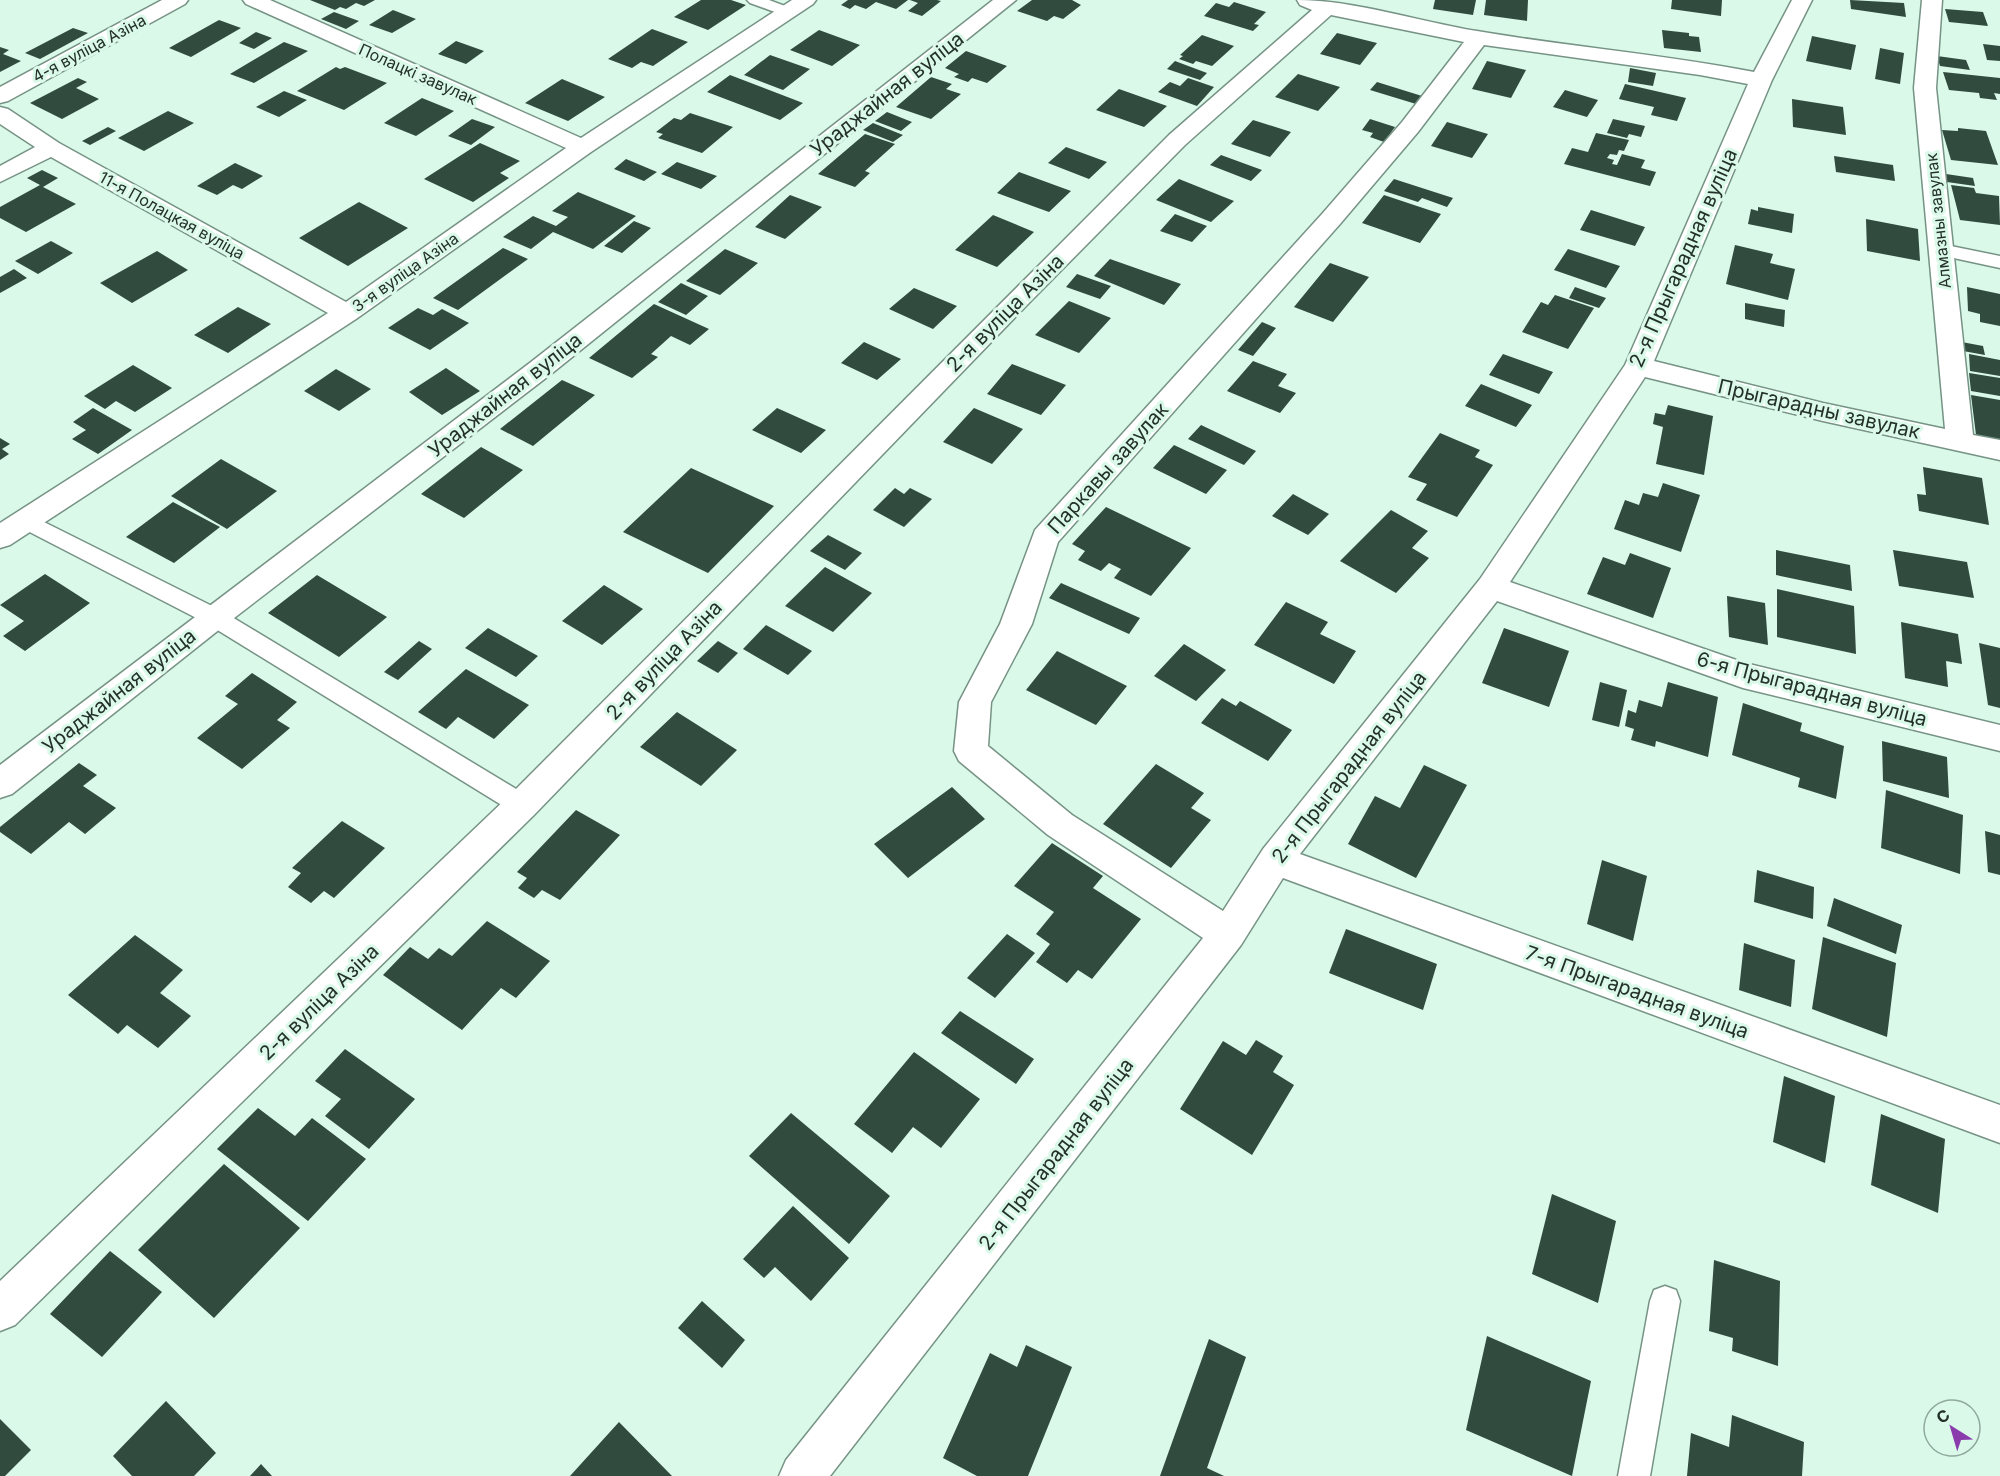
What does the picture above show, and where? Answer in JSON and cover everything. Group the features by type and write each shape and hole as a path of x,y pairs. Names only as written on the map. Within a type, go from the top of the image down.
{"street":[{"name":"4-я вуліца Азіна","path":"0,96 178,0"},
{"name":"Полацкі завулак","path":"253,0 583,147"},
{"name":"Ураджайная вуліца","path":"0,784 214,617 541,368 1006,0"},
{"name":"2-я Прыгарадная вуліца","path":"808,1475 1228,934 1275,860 1491,587 1638,366 1761,80 1802,0"},
{"name":"Алмазны завулак","path":"1932,0 1925,88 1960,441"},
{"path":"1315,4 1478,38 1700,68 1761,80"},
{"name":"2-я вуліца Азіна","path":"0,1310 522,805 1017,300 1315,4"},
{"name":"3-я вуліца Азіна","path":"0,537 347,313 583,147 797,6"},
{"name":"Паркавы завулак","path":"1228,934 1060,825 971,751 975,702 1016,624 1045,538 1403,136 1478,38"},
{"name":"11-я Полацкая вуліца","path":"0,114 51,148 347,313"},
{"path":"0,175 51,148"},
{"name":"Прыгарадны завулак","path":"1638,366 1823,411 2000,450"},
{"name":"6-я Прыгарадная вуліца","path":"1491,587 1743,675 2000,738"},
{"name":"7-я Прыгарадная вуліца","path":"1275,860 2000,1124"}],"lane":[{"path":"755,0 797,6"},
{"path":"1941,250 2000,262"},
{"path":"24,520 214,617 522,805"},
{"path":"1635,1476 1665,1301"}],"building":[{"path":"310,0 375,0 364,6 356,3 346,9 340,7 335,10"},
{"path":"701,0 731,0 746,5 708,30 674,17"},
{"path":"848,0 908,0 896,9 876,2 866,9 855,5 850,9 841,5"},
{"path":"910,0 941,1 922,16 908,11 918,3"},
{"path":"1032,0 1072,0 1081,5 1063,19 1054,16 1047,21 1017,11"},
{"path":"1435,0 1476,0 1473,15 1433,9"},
{"path":"1486,0 1528,0 1527,21 1484,15"},
{"path":"1672,0 1722,0 1721,16 1671,9"},
{"path":"1850,0 1904,3 1906,17 1851,9"},
{"path":"1234,2 1266,12 1254,24 1259,25 1253,31 1204,16 1216,3 1229,7"},
{"path":"1945,9 1983,12 1988,26 1949,22"},
{"path":"393,10 416,19 392,33 369,25"},
{"path":"334,12 359,21 346,29 321,19"},
{"path":"219,20 241,28 191,57 169,48"},
{"path":"73,28 88,33 40,59 25,53"},
{"path":"652,29 688,42 653,66 641,62 632,68 608,59"},
{"path":"819,30 860,45 832,66 790,50"},
{"path":"1662,30 1689,33 1689,36 1699,37 1701,52 1664,48"},
{"path":"256,32 272,38 254,49 239,43"},
{"path":"1337,33 1377,43 1360,65 1320,54"},
{"path":"1202,35 1234,46 1212,66 1196,61 1193,64 1179,59 1183,56 1180,55"},
{"path":"1812,36 1856,45 1851,70 1806,61"},
{"path":"456,41 484,51 466,64 438,54"},
{"path":"284,42 308,51 254,83 230,74"},
{"path":"1983,44 2000,46 2000,61 1987,60"},
{"path":"0,47 9,50 3,54 21,61 0,72"},
{"path":"1880,48 1904,53 1900,84 1875,79"},
{"path":"966,51 1007,66 987,83 972,78 968,82 954,77 959,74 945,68"},
{"path":"770,55 810,69 783,90 744,75"},
{"path":"1937,56 1966,60 1970,70 1940,66"},
{"path":"1175,61 1207,73 1200,80 1167,69"},
{"path":"1487,61 1526,70 1511,98 1472,89"},
{"path":"336,67 340,69 345,67 387,83 344,110 297,91"},
{"path":"1630,68 1656,73 1653,86 1628,82"},
{"path":"1943,72 2000,78 2000,94 1994,93 1997,100 1980,98 1979,93 1949,90"},
{"path":"1298,74 1340,87 1318,111 1275,97"},
{"path":"730,75 803,103 780,120 707,92"},
{"path":"931,77 952,84 946,89 961,94 931,119 896,107"},
{"path":"78,78 87,82 76,88 99,99 62,119 30,103"},
{"path":"1188,78 1214,87 1197,106 1158,92 1170,82 1180,86"},
{"path":"562,79 605,97 568,121 525,103"},
{"path":"1377,82 1422,96 1416,104 1370,90"},
{"path":"1625,84 1686,98 1677,121 1651,115 1654,107 1619,99"},
{"path":"1119,89 1167,106 1144,127 1096,110"},
{"path":"1565,90 1598,100 1587,117 1553,107"},
{"path":"284,91 307,100 279,117 256,107"},
{"path":"422,98 454,111 416,136 384,123"},
{"path":"1792,99 1843,107 1846,135 1793,127"},
{"path":"168,111 194,123 144,151 118,138"},
{"path":"887,112 912,122 901,131 875,121"},
{"path":"690,113 733,127 702,153 658,138 663,134 656,132 674,118 681,120"},
{"path":"472,119 495,127 471,145 448,136"},
{"path":"1370,119 1395,127 1384,142 1370,137 1373,133 1362,130"},
{"path":"1613,119 1645,126 1641,137 1629,134 1627,138 1607,133"},
{"path":"1253,120 1291,132 1270,157 1231,144"},
{"path":"1447,122 1488,134 1472,158 1431,146"},
{"path":"873,123 903,135 893,142 863,130"},
{"path":"108,127 116,131 90,145 82,141"},
{"path":"1958,128 1986,131 1998,165 1951,160 1942,130 1958,131"},
{"path":"1596,133 1629,140 1624,151 1619,150 1617,155 1610,154 1607,158 1614,160 1612,164 1617,165 1622,154 1645,160 1641,168 1656,172 1650,186 1564,164 1572,148 1588,152"},
{"path":"865,134 895,144 865,171 870,173 855,187 818,174"},
{"path":"480,143 520,161 500,173 509,178 473,202 424,179"},
{"path":"1066,147 1107,162 1089,179 1048,163"},
{"path":"1221,155 1262,170 1251,181 1210,165"},
{"path":"1834,156 1893,165 1895,181 1836,172"},
{"path":"626,159 657,172 644,181 614,169"},
{"path":"677,162 717,176 701,189 661,174"},
{"path":"235,163 263,176 242,189 233,185 217,195 197,186"},
{"path":"42,170 58,178 43,187 76,204 26,232 0,218 0,207 40,185 27,178"},
{"path":"1019,172 1071,191 1049,212 997,193"},
{"path":"1946,174 1973,178 1975,186 1947,182"},
{"path":"1179,179 1234,201 1211,222 1156,200"},
{"path":"1394,179 1453,198 1447,207 1422,198 1418,202 1384,191"},
{"path":"1951,185 1974,188 1976,193 1999,196 2000,225 1960,220"},
{"path":"578,192 636,216 593,249 553,232 531,249 503,237 533,216 556,226 568,217 552,211"},
{"path":"790,195 822,207 785,239 755,227"},
{"path":"1384,195 1441,214 1420,243 1362,223"},
{"path":"359,202 408,228 348,266 299,238"},
{"path":"1758,207 1794,214 1792,233 1748,224 1751,209 1758,211"},
{"path":"1591,210 1645,227 1635,246 1580,230"},
{"path":"1175,214 1207,226 1192,242 1160,231"},
{"path":"993,215 1034,232 997,267 955,250"},
{"path":"1866,219 1918,229 1920,261 1867,251"},
{"path":"634,221 651,228 622,253 604,246"},
{"path":"51,241 73,253 38,274 15,261"},
{"path":"1735,245 1773,254 1770,263 1795,269 1788,300 1726,284"},
{"path":"503,248 528,259 458,310 433,298"},
{"path":"725,249 758,263 720,295 686,281"},
{"path":"1568,249 1620,266 1606,288 1554,270"},
{"path":"157,251 188,270 132,303 100,283"},
{"path":"1110,259 1181,284 1164,305 1094,276"},
{"path":"1330,263 1369,277 1333,322 1294,307"},
{"path":"14,269 27,278 0,293 0,277"},
{"path":"1077,274 1111,286 1100,299 1066,287"},
{"path":"681,283 708,296 686,315 658,302"},
{"path":"1575,287 1606,298 1599,308 1569,298"},
{"path":"1967,287 2000,294 2000,326 1980,322 1980,314 1968,311"},
{"path":"914,288 957,306 933,329 889,309"},
{"path":"1555,295 1594,308 1568,349 1522,332 1541,302 1548,305"},
{"path":"1069,301 1111,318 1079,353 1035,335"},
{"path":"1745,303 1785,310 1784,327 1745,319"},
{"path":"654,304 709,329 690,345 671,336 651,354 658,357 632,378 589,358"},
{"path":"238,307 271,324 228,353 194,335"},
{"path":"418,308 433,315 442,309 469,323 430,350 388,328"},
{"path":"1262,322 1276,328 1253,356 1238,350"},
{"path":"1951,340 1983,346 1985,355 1952,349"},
{"path":"864,342 901,359 877,380 841,363"},
{"path":"1503,354 1553,372 1539,394 1489,375"},
{"path":"1969,354 2000,360 2000,376 1970,371"},
{"path":"1253,361 1287,374 1278,386 1296,393 1280,413 1227,391"},
{"path":"1012,364 1066,385 1041,415 987,394"},
{"path":"133,365 172,388 135,412 116,401 105,409 84,396"},
{"path":"446,368 480,391 442,415 409,392"},
{"path":"336,369 371,389 339,411 304,391"},
{"path":"1969,373 2000,378 2000,396 1971,391"},
{"path":"562,380 595,395 533,446 500,429"},
{"path":"1481,384 1532,405 1516,427 1465,406"},
{"path":"1971,395 2000,400 2000,440 1976,435"},
{"path":"1668,405 1713,416 1704,475 1656,464 1663,427 1653,424 1655,413 1665,415"},
{"path":"93,408 132,430 98,454 72,439 86,430 73,422"},
{"path":"777,408 826,430 801,453 752,430"},
{"path":"974,408 1023,429 992,464 943,442"},
{"path":"1201,425 1256,451 1244,465 1188,439"},
{"path":"1440,433 1480,450 1475,457 1493,465 1457,517 1416,500 1427,484 1408,477"},
{"path":"0,438 10,444 2,449 9,454 0,460"},
{"path":"1174,445 1227,470 1206,494 1153,468"},
{"path":"481,447 523,470 464,518 421,494"},
{"path":"221,459 277,491 227,529 171,496"},
{"path":"1923,467 1982,478 1989,525 1919,511 1917,494 1926,495"},
{"path":"691,468 774,506 708,573 623,532"},
{"path":"1663,483 1700,495 1681,552 1614,529 1625,500 1639,505 1643,493 1658,497"},
{"path":"895,488 904,494 910,488 932,499 904,527 873,510"},
{"path":"1293,494 1329,514 1308,535 1272,516"},
{"path":"173,502 220,527 174,563 126,537"},
{"path":"1106,507 1191,548 1151,596 1114,578 1121,569 1109,563 1101,571 1078,560 1085,551 1072,544"},
{"path":"1391,510 1428,531 1412,548 1429,558 1396,593 1340,561"},
{"path":"828,535 862,553 845,570 810,551"},
{"path":"1776,550 1850,565 1852,591 1776,575"},
{"path":"1893,550 1967,562 1974,598 1899,586"},
{"path":"1630,553 1671,568 1653,618 1587,594 1603,557 1625,565"},
{"path":"825,567 872,593 833,632 785,606"},
{"path":"45,574 90,603 25,651 3,636 24,621 0,605"},
{"path":"317,575 387,617 339,657 268,613"},
{"path":"1061,583 1140,618 1129,634 1049,598"},
{"path":"604,585 643,609 602,645 562,621"},
{"path":"1777,589 1854,606 1856,654 1777,637"},
{"path":"1727,596 1765,603 1768,645 1729,637"},
{"path":"1286,602 1328,622 1320,634 1356,651 1334,684 1254,645"},
{"path":"1901,622 1958,634 1962,664 1946,661 1948,687 1905,678"},
{"path":"766,625 812,651 788,675 743,649"},
{"path":"488,628 538,656 516,677 465,648"},
{"path":"1504,628 1569,651 1549,707 1482,683"},
{"path":"419,641 432,649 398,680 384,672"},
{"path":"718,641 738,653 718,673 697,661"},
{"path":"1979,643 2000,648 2000,708 1988,705"},
{"path":"1184,644 1226,670 1196,701 1154,676"},
{"path":"1057,651 1127,686 1096,725 1026,690"},
{"path":"466,669 529,705 494,739 458,717 446,729 418,712"},
{"path":"252,673 297,702 277,720 290,728 242,769 197,738 238,704 225,696"},
{"path":"1600,682 1627,690 1619,727 1592,720"},
{"path":"1668,682 1718,697 1708,757 1656,741 1655,747 1631,740 1634,729 1625,726 1628,710 1636,713 1639,700 1662,707"},
{"path":"1222,698 1236,706 1240,701 1292,730 1268,761 1201,723"},
{"path":"1743,703 1802,723 1800,731 1844,746 1836,799 1798,787 1800,778 1732,755"},
{"path":"677,712 737,750 701,786 640,747"},
{"path":"1882,741 1947,757 1949,798 1883,781"},
{"path":"79,763 97,775 83,786 116,808 85,834 69,822 31,854 0,832 0,827"},
{"path":"1156,764 1204,793 1191,808 1211,820 1171,868 1103,824"},
{"path":"1424,765 1467,785 1416,878 1348,844 1375,796 1400,808"},
{"path":"952,787 985,819 908,878 874,844"},
{"path":"1886,790 1963,815 1960,874 1881,848"},
{"path":"576,810 620,835 560,900 542,890 534,898 518,888 527,878 517,872"},
{"path":"342,821 385,848 334,898 324,891 311,903 288,887 301,873 292,868"},
{"path":"1985,831 2000,835 2000,875 1988,872"},
{"path":"1052,843 1103,876 1093,888 1141,919 1092,979 1078,970 1067,983 1036,962 1050,944 1036,934 1054,912 1014,886"},
{"path":"1602,860 1647,876 1633,941 1587,924"},
{"path":"1757,870 1814,887 1813,919 1754,902"},
{"path":"1834,898 1902,925 1896,954 1827,926"},
{"path":"487,921 550,961 516,998 501,988 462,1030 383,975 410,947 428,959 439,948 452,956"},
{"path":"1346,929 1437,964 1423,1010 1329,973"},
{"path":"1007,934 1035,953 995,998 967,978"},
{"path":"135,935 183,970 160,993 191,1016 158,1048 127,1025 118,1034 68,995"},
{"path":"1823,937 1896,963 1887,1037 1812,1009"},
{"path":"1744,943 1795,960 1791,1007 1739,990"},
{"path":"960,1011 1034,1059 1016,1084 941,1033"},
{"path":"1256,1040 1283,1056 1273,1072 1294,1085 1252,1155 1180,1109 1223,1041 1246,1055"},
{"path":"345,1049 415,1099 369,1149 325,1116 341,1099 315,1081"},
{"path":"914,1052 980,1099 941,1148 913,1127 892,1153 854,1124"},
{"path":"1784,1076 1835,1096 1825,1163 1773,1142"},
{"path":"258,1108 295,1136 312,1118 366,1159 308,1221 217,1149"},
{"path":"791,1113 890,1196 849,1244 749,1156"},
{"path":"1881,1114 1945,1139 1938,1213 1871,1185"},
{"path":"224,1164 300,1228 214,1318 138,1250"},
{"path":"1552,1194 1616,1221 1598,1303 1532,1274"},
{"path":"793,1206 849,1258 811,1301 775,1267 764,1278 743,1259"},
{"path":"110,1251 162,1292 102,1357 50,1314"},
{"path":"1714,1260 1780,1281 1778,1366 1732,1351 1733,1338 1709,1331"},
{"path":"702,1301 745,1340 722,1368 678,1328"},
{"path":"1487,1336 1591,1381 1572,1476 1466,1430"},
{"path":"1209,1339 1246,1357 1207,1468 1224,1476 1160,1476"},
{"path":"1026,1345 1072,1367 1028,1476 977,1476 943,1458 990,1353 1017,1367"},
{"path":"166,1401 216,1453 194,1476 132,1476 113,1456"},
{"path":"1732,1415 1804,1442 1802,1476 1687,1476 1691,1433 1729,1447"},
{"path":"0,1419 31,1450 5,1476 0,1476"},
{"path":"619,1422 672,1476 570,1476"},
{"path":"261,1464 272,1476 250,1476"}]}
